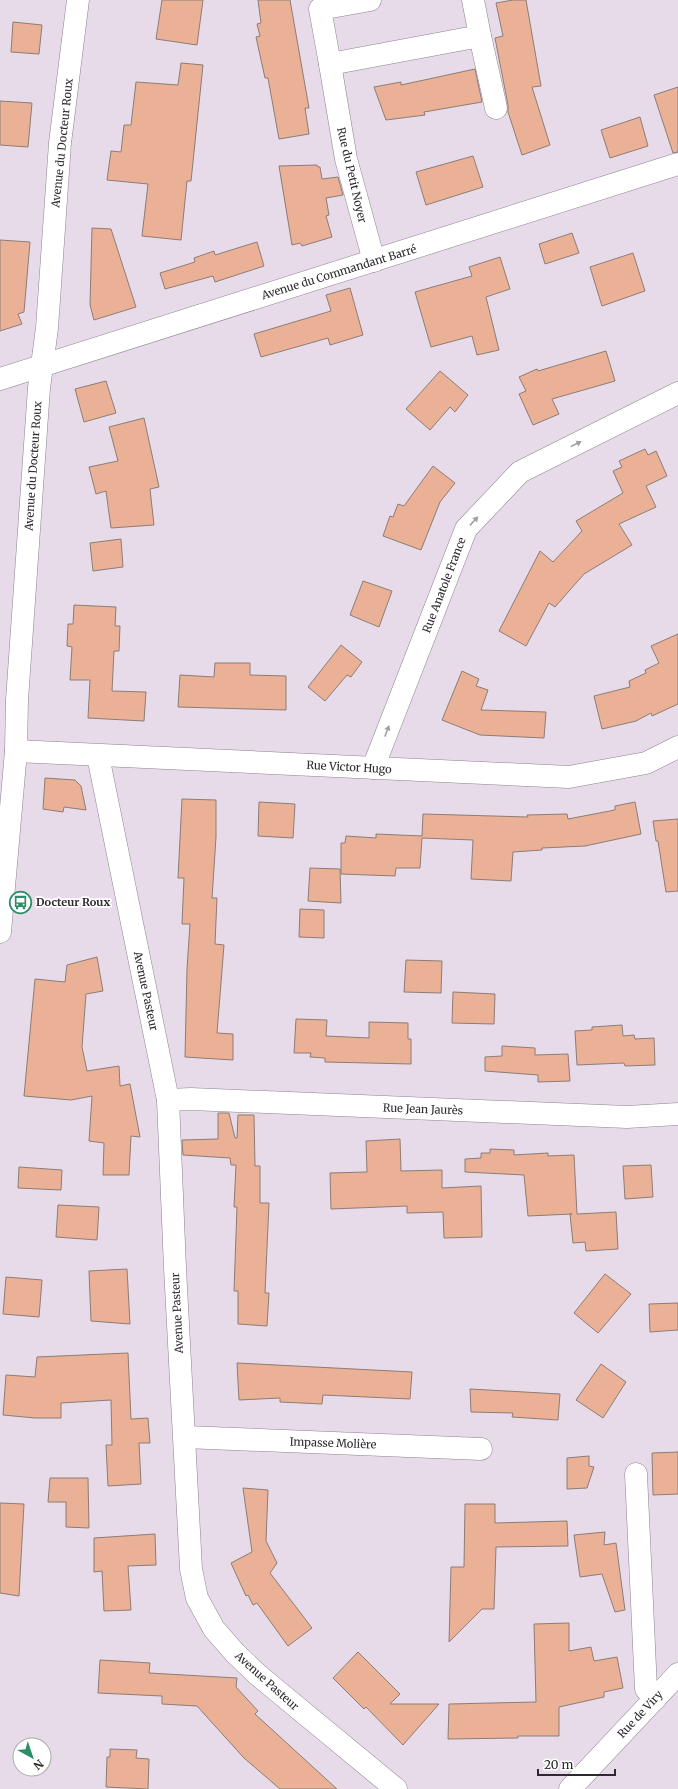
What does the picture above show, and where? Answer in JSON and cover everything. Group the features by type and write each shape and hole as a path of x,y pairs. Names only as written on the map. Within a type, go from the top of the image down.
{"street":[{"name":"Avenue du Docteur Roux","path":"0,932 5,823 16,752 17,700 38,395 47,328 60,143 78,0"},
{"name":"Rue du Petit Noyer","path":"370,0 320,9 346,159 374,261"},
{"path":"474,0 480,36 496,108"},
{"path":"330,64 480,36"},
{"name":"Avenue du Commandant Barré","path":"0,379 678,164"},
{"name":"Rue Anatole France","path":"373,768 466,529 520,472 678,393"},
{"name":"Rue Victor Hugo","path":"16,752 568,777 646,762 678,748"},
{"name":"Avenue Pasteur","path":"98,756 168,1100 175,1268 191,1569 197,1598 214,1628 258,1675 396,1789"},
{"name":"Rue Jean Jaurès","path":"168,1100 191,1099 627,1117 678,1114"},
{"name":"Impasse Molière","path":"185,1437 480,1449"},
{"path":"636,1474 646,1689 655,1699"},
{"name":"Rue de Viry","path":"570,1789 678,1674"}],"building":[{"path":"162,0 203,0 197,45 156,39"},
{"path":"258,0 290,0 309,108 305,108 309,134 279,139 268,78 265,78 256,37 260,36 257,24 261,23"},
{"path":"513,0 526,0 541,86 532,87 550,145 522,155 508,112 508,105 495,38 503,36 496,3"},
{"path":"13,22 42,25 39,54 11,52"},
{"path":"181,63 203,65 191,181 187,181 181,240 142,236 148,184 107,180 111,151 121,152 124,125 131,125 136,82 178,85"},
{"path":"475,69 482,102 424,112 425,115 386,120 374,87 401,82 401,85"},
{"path":"678,87 678,152 673,153 654,95"},
{"path":"0,101 32,103 28,147 0,145"},
{"path":"640,117 648,146 610,158 601,130"},
{"path":"473,156 483,187 426,205 416,172"},
{"path":"317,165 320,167 322,179 338,177 343,195 326,198 329,215 326,216 332,237 302,246 300,243 292,245 279,166"},
{"path":"92,228 111,229 136,307 94,320 90,305"},
{"path":"572,233 579,253 545,264 539,244"},
{"path":"0,240 30,242 24,312 18,314 22,324 0,331"},
{"path":"257,242 264,266 215,282 213,276 165,289 160,273 195,262 194,258 214,251 215,255"},
{"path":"633,253 645,291 602,306 590,267"},
{"path":"500,257 510,289 486,297 499,350 477,355 472,336 431,347 415,292 472,276 469,267"},
{"path":"350,288 363,335 330,345 328,338 261,357 254,334 331,311 326,295"},
{"path":"606,351 615,381 552,399 559,414 533,425 519,394 526,391 519,377 537,369 538,371"},
{"path":"440,371 468,395 455,412 450,407 430,430 406,409"},
{"path":"106,381 116,413 84,422 75,389"},
{"path":"144,418 159,487 150,489 154,525 111,528 106,491 96,494 89,467 118,461 109,427"},
{"path":"645,449 648,455 656,451 667,476 646,486 656,507 619,524 632,545 584,574 555,607 549,603 526,646 499,631 540,551 553,562 582,531 576,521 623,493 613,471 622,467 619,461"},
{"path":"433,466 455,483 440,502 421,550 383,536 390,516 393,517 398,504 404,506"},
{"path":"121,539 123,567 93,571 90,543"},
{"path":"363,581 392,591 379,627 350,615"},
{"path":"74,605 116,607 115,626 120,626 119,651 114,651 112,691 146,692 144,721 88,718 90,680 70,680 72,647 67,646 68,624 73,624"},
{"path":"678,634 678,704 652,716 651,713 636,721 602,729 594,696 630,687 629,681 646,673 645,670 659,663 651,646"},
{"path":"341,645 362,662 351,677 347,675 325,701 308,687"},
{"path":"215,663 250,663 250,675 286,676 286,710 178,707 180,675 214,677"},
{"path":"462,671 479,679 476,686 488,690 481,710 546,712 544,738 480,735 442,720"},
{"path":"45,778 75,780 81,786 86,810 64,807 63,812 43,809"},
{"path":"182,799 216,800 216,837 212,898 217,898 215,944 224,945 217,1033 233,1034 233,1060 185,1057 187,969 190,924 182,924 184,878 178,878"},
{"path":"259,802 295,804 293,838 258,836"},
{"path":"635,802 641,834 585,846 542,848 542,850 513,852 511,881 471,879 473,840 422,838 420,868 396,868 395,876 341,874 341,843 345,843 346,836 376,838 376,834 422,836 423,814 528,817 527,815 567,814 568,819 615,810 615,806"},
{"path":"678,819 678,891 666,892 658,841 656,841 653,821"},
{"path":"310,868 340,869 341,903 308,901"},
{"path":"300,909 324,910 324,938 299,937"},
{"path":"97,957 103,991 86,994 82,1047 87,1071 119,1066 120,1086 130,1084 140,1137 131,1136 129,1175 103,1175 104,1143 89,1141 92,1096 71,1100 24,1096 35,979 65,982 67,965"},
{"path":"406,960 442,961 441,993 404,992"},
{"path":"453,992 495,994 494,1024 452,1023"},
{"path":"296,1019 327,1020 326,1036 369,1038 369,1022 408,1023 408,1039 411,1039 411,1064 325,1062 325,1058 310,1057 311,1053 294,1053"},
{"path":"622,1025 623,1036 634,1035 635,1039 654,1038 655,1065 625,1066 624,1063 577,1065 575,1031 592,1030 592,1027"},
{"path":"502,1046 535,1048 535,1055 568,1054 570,1081 538,1082 538,1075 485,1071 485,1057 502,1056"},
{"path":"218,1113 229,1113 235,1138 237,1138 238,1115 254,1115 255,1166 260,1166 260,1203 269,1203 265,1293 269,1293 267,1326 238,1324 238,1291 234,1291 237,1207 234,1207 236,1165 231,1165 230,1158 183,1155 182,1140 218,1139"},
{"path":"400,1139 401,1171 442,1170 442,1188 481,1186 482,1237 444,1238 443,1212 407,1213 407,1206 331,1209 330,1173 367,1172 366,1141"},
{"path":"490,1149 514,1150 514,1155 548,1153 548,1156 574,1155 577,1214 616,1212 618,1249 586,1251 585,1242 573,1243 570,1214 528,1216 524,1175 465,1172 465,1159 481,1158 481,1153 490,1153"},
{"path":"651,1165 653,1197 625,1199 623,1166"},
{"path":"19,1167 62,1170 61,1190 18,1188"},
{"path":"58,1205 99,1207 97,1240 56,1237"},
{"path":"127,1269 130,1324 91,1321 89,1271"},
{"path":"605,1274 631,1294 598,1333 574,1313"},
{"path":"6,1277 42,1280 39,1317 3,1314"},
{"path":"678,1303 678,1330 650,1332 649,1304"},
{"path":"128,1353 131,1419 148,1418 150,1443 139,1443 141,1484 108,1486 106,1445 112,1445 111,1400 61,1403 61,1418 35,1418 3,1415 6,1375 35,1377 37,1357"},
{"path":"237,1363 412,1372 410,1399 323,1395 322,1404 280,1402 280,1398 239,1400"},
{"path":"601,1364 626,1382 603,1418 576,1400"},
{"path":"470,1389 560,1394 558,1420 512,1417 513,1413 471,1412"},
{"path":"678,1452 678,1494 653,1495 652,1453"},
{"path":"589,1456 589,1466 594,1467 587,1488 567,1489 567,1458"},
{"path":"50,1478 88,1478 89,1528 66,1527 66,1502 48,1502"},
{"path":"243,1488 268,1490 266,1541 277,1563 270,1573 312,1628 288,1646 257,1603 253,1605 248,1595 246,1596 231,1563 252,1552"},
{"path":"0,1503 24,1504 19,1596 0,1593"},
{"path":"465,1504 495,1504 495,1523 567,1521 568,1546 496,1547 494,1609 482,1609 449,1642 451,1567 464,1567"},
{"path":"605,1532 604,1545 616,1543 625,1610 615,1612 602,1574 580,1577 574,1535"},
{"path":"155,1534 156,1565 128,1566 131,1610 104,1611 102,1571 94,1572 94,1538"},
{"path":"569,1623 569,1651 591,1647 594,1661 617,1657 623,1688 604,1692 604,1697 559,1707 559,1736 448,1739 449,1704 536,1702 534,1624"},
{"path":"358,1652 400,1694 390,1704 439,1704 403,1745 366,1707 364,1709 333,1678"},
{"path":"100,1660 150,1663 149,1673 237,1678 236,1687 258,1711 255,1714 337,1789 280,1789 244,1758 197,1706 162,1704 162,1696 98,1693"},
{"path":"110,1749 137,1750 136,1758 149,1759 148,1789 106,1787 107,1757 110,1757"}],"place":[{"name":"Docteur Roux","path":"20,902"}]}
